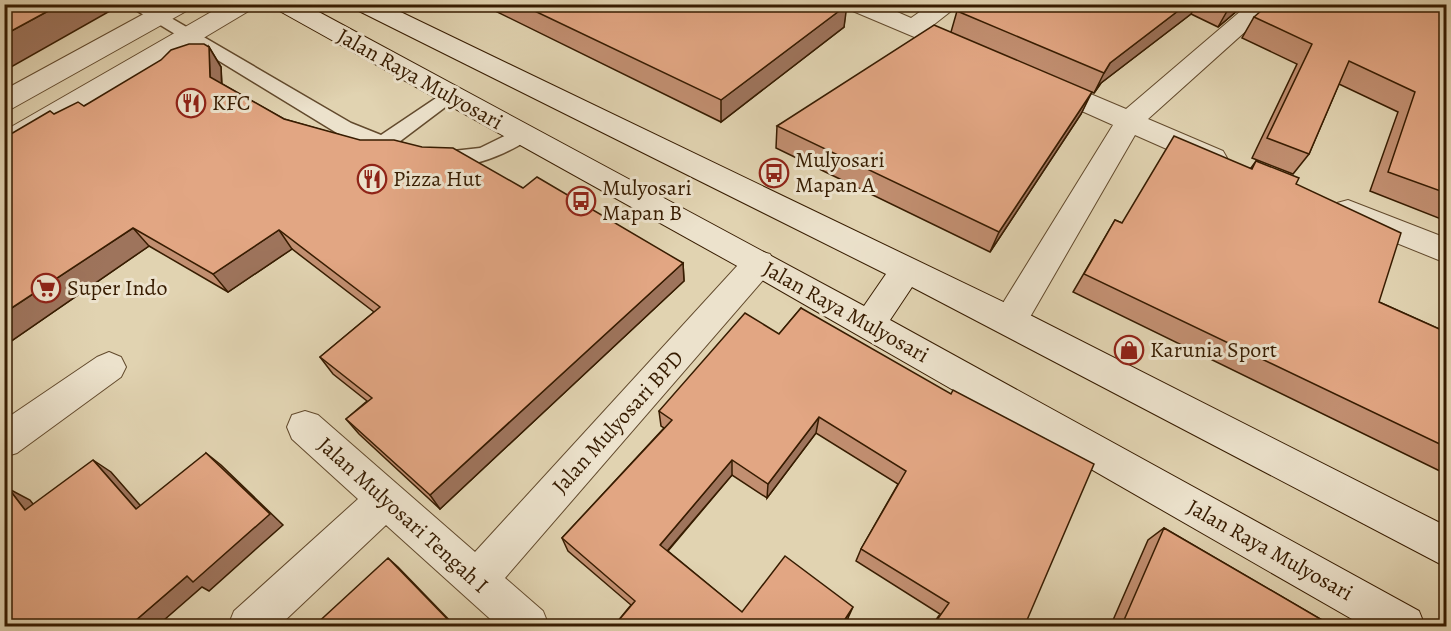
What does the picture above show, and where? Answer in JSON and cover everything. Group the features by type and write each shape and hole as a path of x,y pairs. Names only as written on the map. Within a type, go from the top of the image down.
{"street":[{"path":"4,102 181,4"},
{"path":"4,144 243,4"},
{"name":"Jalan Raya Mulyosari","path":"285,4 759,263 1404,627"},
{"path":"857,4 990,60"},
{"path":"914,27 948,4"},
{"path":"1010,321 1130,120 1264,4"},
{"name":"Jalan Raya Mulyosari","path":"374,6 1010,321 1446,546"},
{"path":"1022,74 1236,167"},
{"path":"1325,202 1446,251"},
{"name":"Jalan Mulyosari BPD","path":"476,581 759,263"},
{"path":"869,326 905,271"},
{"path":"4,441 109,367"},
{"name":"Jalan Mulyosari Tengah I","path":"305,427 528,627"},
{"path":"249,627 385,500"}],"lane":[{"path":"134,4 334,123 382,144 415,155 464,159 493,152 521,135"},
{"path":"382,144 451,96"}],"building":[{"path":"4,4 61,4 4,35"},
{"path":"520,4 846,4 847,5 721,100"},
{"path":"968,4 1187,4 1110,63 1104,73 957,11"},
{"path":"1269,4 1446,4 1446,193 1388,172 1415,92 1349,61 1309,154 1267,138 1312,44 1254,17"},
{"path":"934,25 1092,92 999,232 777,126"},
{"path":"189,44 204,44 209,47 210,77 284,119 360,140 394,140 422,147 453,148 523,188 537,177 683,263 430,495 346,419 372,398 320,357 380,307 279,230 213,274 133,228 4,313 4,138 50,111 54,114 78,102 84,106 161,60 171,50"},
{"path":"1174,136 1252,169 1256,161 1299,178 1296,184 1401,233 1379,302 1446,332 1446,447 1084,274 1115,220 1122,223"},
{"path":"801,308 951,394 953,390 1094,464 1024,627 932,627 949,603 861,549 906,471 819,417 768,484 732,460 660,545 742,612 785,556 853,607 840,627 613,627 635,601 562,538 672,420 659,411 745,313 779,334"},
{"path":"206,453 270,514 193,582 187,576 128,627 4,627 4,492 9,489 25,510 93,460 136,509"},
{"path":"1164,528 1334,627 1121,627"},
{"path":"388,558 455,627 313,627"}],"place":[{"name":"KFC","path":"191,103"},
{"name":"Mulyosari Mapan A","path":"774,173"},
{"name":"Pizza Hut","path":"372,179"},
{"name":"Mulyosari Mapan B","path":"581,201"},
{"name":"Super Indo","path":"46,288"},
{"name":"Karunia Sport","path":"1129,350"}]}
